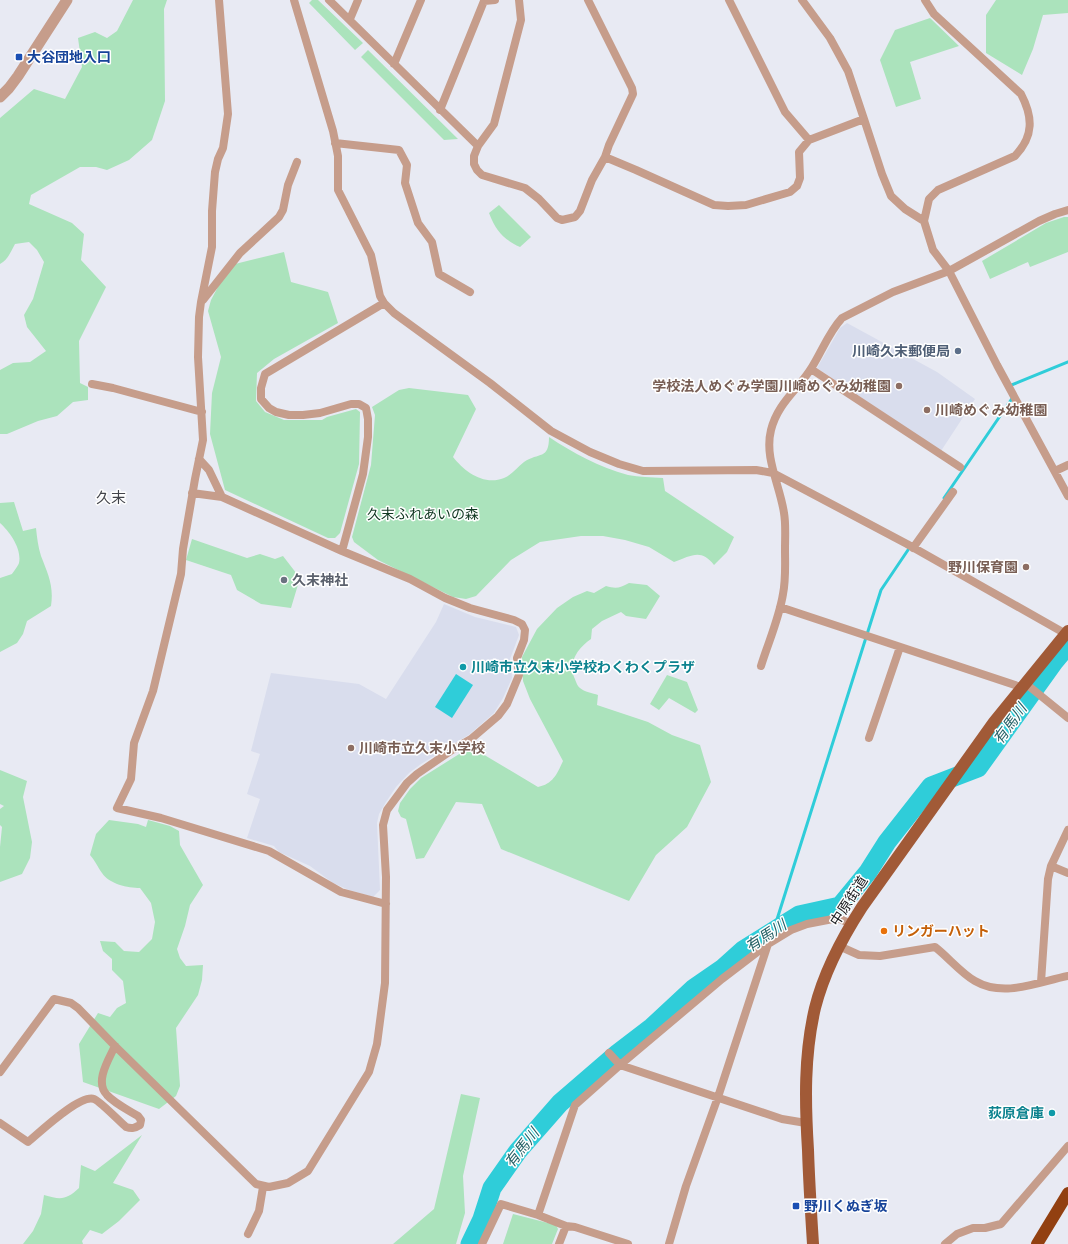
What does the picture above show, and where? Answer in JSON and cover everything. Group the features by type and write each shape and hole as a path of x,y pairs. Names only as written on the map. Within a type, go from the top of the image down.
{"highway":[{"path":"1037,1244 1068,1194"}],"main road":[{"name":"中原街道","path":"813,1244 806,1123 806,1082 808,1050 814,1015 826,973 851,924 862,907 982,739 1067,632"}],"street":[{"path":"0,97 18,76 67,0"},
{"path":"219,0 228,114 223,148 218,159 215,172 212,211 212,247 201,302 198,357 203,440 192,493 181,574 153,691 134,743 131,779 117,808 161,818 269,851 341,892 386,904"},
{"path":"294,0 336,143 338,156 338,190 371,255 380,296 394,314 490,383 551,430 590,452 619,464 643,471 756,470 774,473 1067,632"},
{"path":"329,0 478,146"},
{"path":"350,19 358,0"},
{"path":"394,64 421,0"},
{"path":"440,110 484,1 495,0"},
{"path":"519,0 521,20 494,124 478,146 474,156 474,164 477,170 482,174 525,188 539,199 557,218 562,220 575,217 580,211 592,180 605,158 609,145 633,94 632,88 588,0"},
{"path":"729,0 785,112 809,140"},
{"path":"802,0 830,38 848,71 882,174 891,196 905,209 924,221"},
{"path":"925,0 934,14 1021,94 1027,105 1030,117 1030,131 1024,145 1015,156 938,190 929,199 924,221 933,250 948,271 1068,496"},
{"path":"605,158 636,170 714,205 746,205 790,192 797,186 800,178 799,152 809,140 864,119"},
{"path":"336,143 399,150 407,165 405,183 418,223 432,242 439,274 470,292"},
{"path":"201,302 240,253 279,217 283,210 288,185 297,162"},
{"path":"761,666 780,608 785,578 784,513 770,455 771,430 779,410 792,391 811,369 836,324 842,318 893,292 948,271 1039,221 1068,210"},
{"path":"342,551 363,474 368,437 368,418 366,408 359,404 351,404 308,415 276,412 269,408 261,399 261,388 265,374 384,303"},
{"path":"811,369 960,467"},
{"path":"92,384 113,388 202,412"},
{"path":"199,459 208,470 222,496"},
{"path":"1055,470 1068,465"},
{"path":"913,548 953,492"},
{"path":"0,1072 54,999 71,1003 78,1008 256,1184 263,1187 270,1187 288,1183 308,1170 369,1072 377,1044 385,984 386,877 382,825 387,810 407,783 417,774 471,739 498,716 507,704 519,675 517,658 524,640 525,630 522,624 514,620 470,608 445,598 410,579 342,551 222,496 192,493"},
{"path":"780,608 1025,686 1040,695 1068,718"},
{"path":"869,738 900,647"},
{"path":"1040,982 1046,892 1051,866 1068,830"},
{"path":"1051,866 1068,873"},
{"path":"538,1215 575,1105 619,1064 722,979 768,944 792,930 807,924 838,918 851,924"},
{"path":"669,1244 686,1186 718,1097 768,944"},
{"path":"839,946 859,955 880,956 935,947 975,981 994,988 1013,989 1068,976"},
{"path":"0,1123 28,1142 58,1117 86,1098 95,1099 130,1129 140,1125 141,1120 138,1116 107,1095 102,1084 103,1071 115,1046"},
{"path":"609,1053 619,1064 782,1119 806,1123"},
{"path":"945,1244 956,1234 973,1228 985,1228 1001,1224 1068,1146"},
{"path":"248,1234 259,1211 263,1187"},
{"path":"482,1244 501,1204 538,1215 566,1226 575,1227 628,1244"},
{"path":"559,1244 566,1226"}],"shaded area":[{"name":"学校法人めぐみ学園川崎めぐみ幼稚園","path":"847,323 937,372 975,399 941,451 817,368 840,328"},
{"name":"川崎市立久末小学校","path":"444,604 475,617 516,627 519,635 510,659 512,678 494,713 470,734 409,773 396,787 386,802 379,814 377,823 380,890 373,897 349,890 333,883 310,866 279,852 274,846 247,838 260,799 247,794 260,754 251,751 271,673 359,684 386,699 436,622"}],"green space":[{"path":"133,0 167,0 164,9 165,101 152,140 129,160 107,170 96,167 80,167 31,195 29,204 72,223 84,234 81,260 106,287 79,341 80,383 88,387 88,400 73,402 57,416 38,421 7,434 0,434 0,370 13,363 30,362 46,351 27,327 24,315 33,299 44,262 37,250 29,242 15,244 7,258 0,264 0,118 34,89 65,99 82,67 78,38 95,32 107,38 117,31"},
{"path":"312,0 318,0 363,43 355,50 309,3"},
{"path":"996,0 1068,0 1068,13 1043,15 1033,49 1022,75 986,53 986,15"},
{"path":"930,18 959,46 910,62 921,99 896,107 880,60 895,30"},
{"path":"368,50 458,139 444,140 361,57"},
{"path":"499,205 531,237 520,247 509,241 497,230 489,213"},
{"path":"1068,217 1068,252 1030,267 1028,262 990,279 982,261 1046,223"},
{"path":"284,252 291,282 328,292 338,323 274,359 257,373 256,401 265,412 284,420 322,420 327,417 356,409 360,412 359,464 340,533 335,538 328,538 225,490 210,434 212,393 221,357 208,311 211,300 219,285 235,264"},
{"name":"久末ふれあいの森","path":"409,388 468,395 476,409 453,457 463,468 476,476 489,480 497,480 507,477 524,462 545,452 549,444 549,437 567,449 617,472 632,476 663,478 665,491 734,537 727,552 714,565 705,557 700,555 691,556 674,562 649,547 625,540 603,536 581,536 540,542 511,560 476,596 466,599 453,597 378,560 354,542 352,537 371,465 375,415 372,407 399,390"},
{"path":"14,502 23,531 36,528 40,553 50,580 52,599 51,606 27,621 23,634 17,643 0,652 0,578 12,574 19,563 19,552 8,531 0,523 0,503"},
{"path":"192,539 247,558 260,554 275,559 283,556 300,578 291,608 261,604 237,590 231,575 186,560"},
{"path":"629,583 647,585 660,596 646,619 626,616 621,612 602,621 592,629 591,639 578,651 575,656 572,671 579,687 598,695 597,705 648,722 672,735 700,745 711,782 687,827 656,855 629,901 501,849 482,804 456,802 424,858 416,859 406,819 401,817 398,811 400,803 410,789 421,778 464,751 476,750 538,787 547,784 554,778 563,761 530,699 523,681 522,657 537,629 557,608 573,597 587,591 594,593 606,586 618,588"},
{"path":"667,675 687,682 698,710 695,713 669,698 659,710 650,704"},
{"path":"0,770 27,781 23,797 32,842 30,858 22,874 0,882 0,847 2,827 0,825 0,809 4,806 0,804"},
{"path":"109,820 138,824 146,827 148,820 170,826 179,831 180,845 203,885 190,905 177,949 180,958 186,966 203,965 202,980 198,995 176,1028 180,1086 176,1096 159,1109 83,1082 79,1044 98,1013 110,1017 117,1008 126,1003 123,981 112,970 112,959 103,951 100,941 115,942 124,951 139,952 152,939 155,922 151,903 140,888 125,886 109,880 105,877 90,855 96,834"},
{"path":"461,1094 480,1098 463,1176 465,1213 456,1244 393,1244 434,1209"},
{"path":"142,1135 113,1183 133,1190 140,1200 119,1221 102,1234 90,1230 82,1241 83,1244 23,1244 33,1231 41,1214 44,1195 55,1198 67,1197 79,1188 81,1165 95,1171"},
{"path":"513,1214 556,1225 558,1229 552,1244 503,1244"}],"water":[{"path":"456,674 473,685 452,718 435,707"}],"waterway":[{"path":"1009,386 1068,362"},
{"path":"944,498 1013,397"},
{"path":"773,932 881,590 910,547"},
{"name":"有馬川","path":"470,1244 482,1219 492,1188 518,1151 560,1103 618,1053 652,1027 694,988 723,968 743,950 799,915 840,906 868,872 887,842 931,786 978,768 1054,662 1068,645"}],"place":[{"name":"大谷団地入口","path":"19,57"},
{"name":"川崎久末郵便局","path":"958,351"},
{"name":"学校法人めぐみ学園川崎めぐみ幼稚園","path":"899,386"},
{"name":"川崎めぐみ幼稚園","path":"927,410"},
{"name":"野川保育園","path":"1026,567"},
{"name":"久末神社","path":"284,580"},
{"name":"川崎市立久末小学校わくわくプラザ","path":"463,667"},
{"name":"川崎市立久末小学校","path":"351,748"},
{"name":"リンガーハット","path":"884,931"},
{"name":"荻原倉庫","path":"1052,1113"},
{"name":"野川くぬぎ坂","path":"796,1206"}],"district":[{"name":"久末","path":"111,498"}]}
